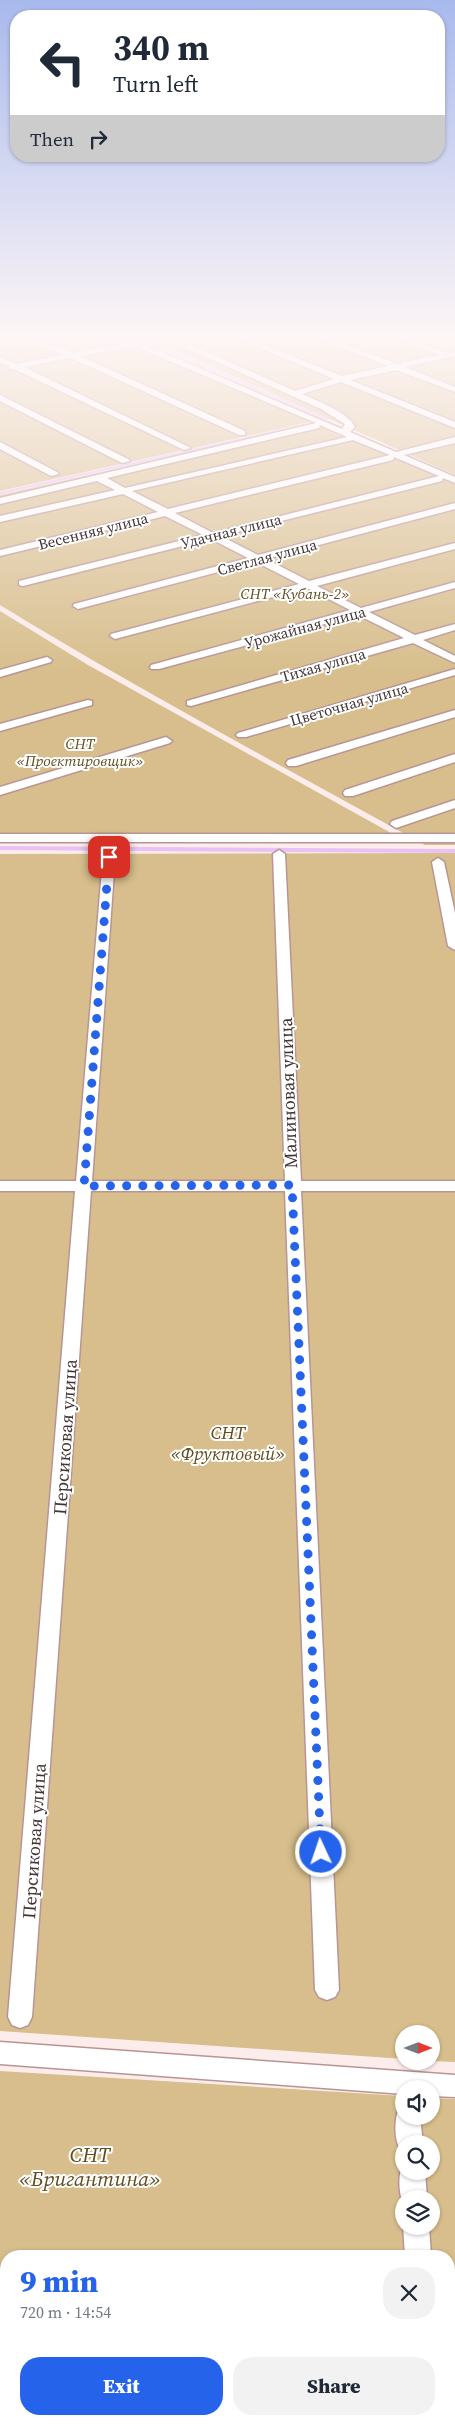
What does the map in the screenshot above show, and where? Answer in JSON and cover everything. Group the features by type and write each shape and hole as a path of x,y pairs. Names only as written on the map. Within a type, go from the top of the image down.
{"street":[{"path":"6,448 54,474"},
{"path":"100,448 125,461"},
{"path":"0,501 223,448"},
{"path":"0,519 296,448"},
{"path":"375,448 455,480"},
{"name":"Весенняя улица","path":"0,554 424,448"},
{"path":"99,478 455,660"},
{"name":"Удачная улица","path":"23,583 439,478"},
{"name":"Светлая улица","path":"78,606 455,506"},
{"path":"115,636 455,546"},
{"name":"Урожайная улица","path":"155,667 455,585"},
{"name":"Тихая улица","path":"191,703 455,627"},
{"path":"0,674 47,660"},
{"name":"Цветочная улица","path":"242,735 455,672"},
{"path":"0,728 88,702"},
{"path":"292,762 455,713"},
{"path":"0,791 166,741"},
{"path":"349,793 455,758"},
{"path":"396,824 455,804"},
{"path":"0,838 455,838"},
{"name":"Малиновая улица","path":"279,854 327,1990"},
{"name":"Персиковая улица","path":"20,2017 109,857"},
{"path":"438,862 455,946"},
{"path":"0,1186 455,1186"},
{"path":"0,2053 395,2085"},
{"path":"440,2086 455,2086"},
{"path":"417,2235 418,2250"}],"green space":[{"path":"0,448 192,448 0,491"},
{"name":"СНТ «Кубань-2»","path":"208,448 389,448 455,478 455,845 425,845 264,757 0,605 0,495"},
{"path":"395,448 455,448 455,475"},
{"name":"СНТ «Проектировщик»","path":"0,611 88,665 391,833 0,834"},
{"name":"СНТ «Фруктовый»","path":"455,853 455,2062 440,2061 440,2025 395,2025 395,2058 0,2031 0,854"},
{"name":"СНТ «Бригантина»","path":"0,2071 395,2095 395,2125 440,2125 440,2098 455,2099 455,2250 0,2250"}],"waterway":[{"path":"0,493 200,448"},
{"path":"0,848 455,851"}],"route":[{"path":"109,857 84,1186 292,1185 321,1852"}]}
